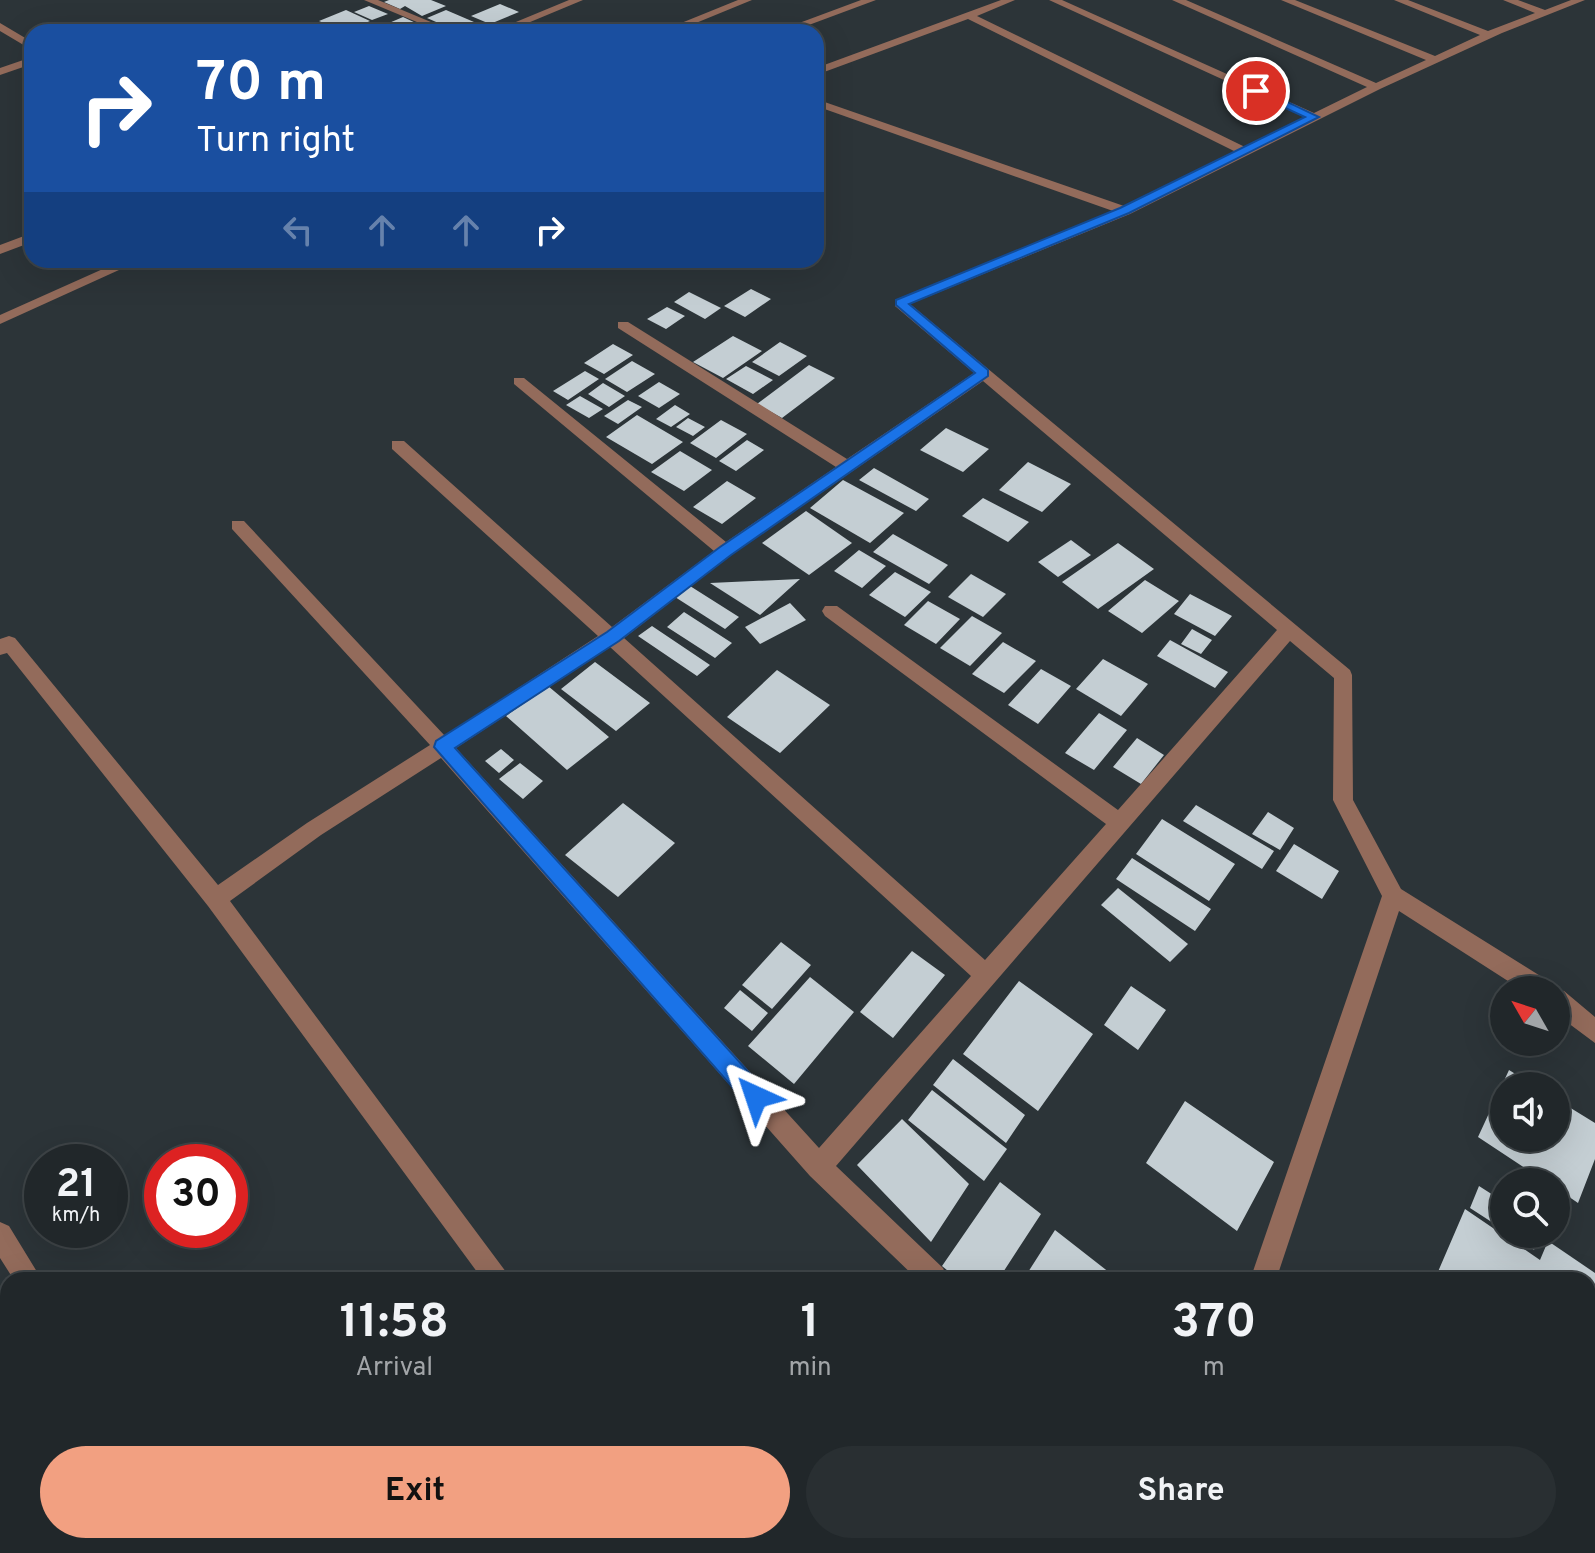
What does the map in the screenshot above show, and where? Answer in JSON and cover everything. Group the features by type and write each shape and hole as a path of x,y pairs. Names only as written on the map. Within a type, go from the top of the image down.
{"street":[{"path":"369,0 430,24"},
{"path":"517,24 578,0"},
{"path":"685,24 747,0"},
{"path":"803,24 871,0"},
{"path":"824,69 1010,0"},
{"path":"1054,0 1314,117"},
{"path":"1177,0 1376,87"},
{"path":"1286,0 1438,61"},
{"path":"1399,0 1488,35"},
{"path":"1508,0 1547,14"},
{"path":"1520,976 1393,896 1343,800 1343,675 900,303 1125,211 1488,35 1580,0"},
{"path":"968,15 1246,152"},
{"path":"0,26 24,42"},
{"path":"0,72 24,63"},
{"path":"824,105 1125,211"},
{"path":"0,250 24,240"},
{"path":"0,320 116,268"},
{"path":"623,325 848,467"},
{"path":"216,899 314,829 613,636 725,551 984,373"},
{"path":"519,381 725,551"},
{"path":"398,445 987,976"},
{"path":"238,525 443,747 819,1167 927,1272"},
{"path":"831,611 1120,823"},
{"path":"819,1167 1289,629"},
{"path":"0,648 9,643 216,899 493,1272"},
{"path":"1266,1272 1393,896"},
{"path":"1570,1011 1595,1032"},
{"path":"0,1235 24,1272"}],"building":[{"path":"431,0 446,6 422,16 405,6 400,9 384,2"},
{"path":"500,4 519,12 490,24 471,16"},
{"path":"369,6 388,14 372,20 354,12"},
{"path":"346,10 370,21 363,24 326,24 319,21"},
{"path":"446,10 479,24 441,24 427,18"},
{"path":"403,17 418,24 387,24"},
{"path":"751,289 771,299 745,317 724,306"},
{"path":"689,292 721,308 705,319 674,302"},
{"path":"667,307 685,316 666,329 647,319"},
{"path":"733,336 762,351 723,378 693,362"},
{"path":"780,342 807,356 779,376 752,362"},
{"path":"613,344 633,355 604,374 584,363"},
{"path":"632,361 655,374 627,392 605,379"},
{"path":"809,365 835,378 782,418 757,404"},
{"path":"746,366 773,380 753,394 726,379"},
{"path":"585,371 599,379 568,400 553,391"},
{"path":"659,382 680,394 659,408 638,396"},
{"path":"603,383 625,396 609,407 588,394"},
{"path":"580,396 603,409 589,418 566,405"},
{"path":"628,400 642,407 618,424 604,416"},
{"path":"675,405 690,414 671,427 656,419"},
{"path":"637,415 683,442 652,464 606,437"},
{"path":"688,418 705,427 693,436 676,427"},
{"path":"721,420 747,434 716,458 690,443"},
{"path":"946,428 989,449 963,472 920,450"},
{"path":"747,440 764,450 736,471 719,461"},
{"path":"680,451 712,470 684,491 651,472"},
{"path":"1028,462 1071,484 1042,512 999,490"},
{"path":"874,468 929,499 916,511 859,480"},
{"path":"843,480 904,513 870,543 810,508"},
{"path":"727,481 756,498 722,524 693,507"},
{"path":"983,498 1029,522 1008,542 962,516"},
{"path":"806,511 852,543 809,575 762,543"},
{"path":"893,534 948,565 929,584 873,552"},
{"path":"1071,540 1091,555 1058,577 1038,562"},
{"path":"1118,543 1154,569 1098,609 1062,582"},
{"path":"859,550 886,566 862,588 834,571"},
{"path":"895,572 931,592 905,617 869,595"},
{"path":"971,574 1006,594 983,617 948,597"},
{"path":"800,579 760,615 710,583"},
{"path":"1145,580 1179,601 1142,633 1108,611"},
{"path":"690,586 739,617 725,629 675,597"},
{"path":"1190,594 1232,616 1215,636 1174,614"},
{"path":"928,601 960,619 936,644 904,625"},
{"path":"790,603 806,620 760,644 745,627"},
{"path":"684,612 732,643 715,658 667,627"},
{"path":"972,616 1002,633 970,666 940,648"},
{"path":"652,626 710,665 697,676 638,636"},
{"path":"1192,629 1212,640 1201,654 1181,644"},
{"path":"1170,640 1228,672 1215,688 1157,656"},
{"path":"1003,642 1036,661 1004,693 972,674"},
{"path":"1103,659 1148,684 1121,716 1076,689"},
{"path":"595,662 650,703 616,731 561,689"},
{"path":"1041,669 1071,686 1038,724 1008,705"},
{"path":"777,670 830,705 780,753 727,717"},
{"path":"548,686 609,737 567,770 506,716"},
{"path":"1099,713 1127,730 1094,770 1065,753"},
{"path":"1137,738 1164,755 1141,784 1113,767"},
{"path":"501,749 514,760 499,773 485,761"},
{"path":"520,763 543,781 523,799 499,779"},
{"path":"623,803 675,843 618,897 565,855"},
{"path":"1196,805 1274,851 1262,869 1183,821"},
{"path":"1268,812 1294,828 1280,850 1252,834"},
{"path":"1162,819 1235,864 1209,901 1136,854"},
{"path":"1294,844 1339,871 1322,899 1276,871"},
{"path":"1132,858 1211,909 1195,931 1116,879"},
{"path":"1118,888 1188,944 1170,962 1101,905"},
{"path":"781,942 811,965 772,1009 742,985"},
{"path":"912,951 945,975 893,1038 860,1012"},
{"path":"810,977 854,1012 794,1084 748,1046"},
{"path":"1019,981 1093,1034 1038,1111 963,1054"},
{"path":"1131,986 1166,1010 1138,1050 1104,1025"},
{"path":"740,990 768,1013 752,1031 724,1008"},
{"path":"953,1059 1025,1115 1006,1143 933,1085"},
{"path":"932,1090 1007,1149 984,1181 908,1120"},
{"path":"1185,1101 1274,1162 1237,1231 1146,1163"},
{"path":"1570,1108 1595,1123 1595,1159 1578,1203 1570,1198 1570,1168 1525,1168 1501,1152 1570,1152"},
{"path":"1490,1111 1490,1145 1478,1137"},
{"path":"902,1119 969,1184 931,1242 857,1165"},
{"path":"1000,1182 1041,1214 1003,1272 949,1272 942,1266"},
{"path":"1479,1186 1490,1193 1490,1221 1470,1208"},
{"path":"1465,1209 1490,1226 1490,1248 1522,1248 1540,1260 1545,1248 1558,1248 1594,1272 1438,1272"},
{"path":"1055,1230 1109,1272 1028,1272"}],"route":[{"path":"756,1097 443,747 613,636 725,551 984,373 900,303 1125,211 1314,117 1256,91"}]}
